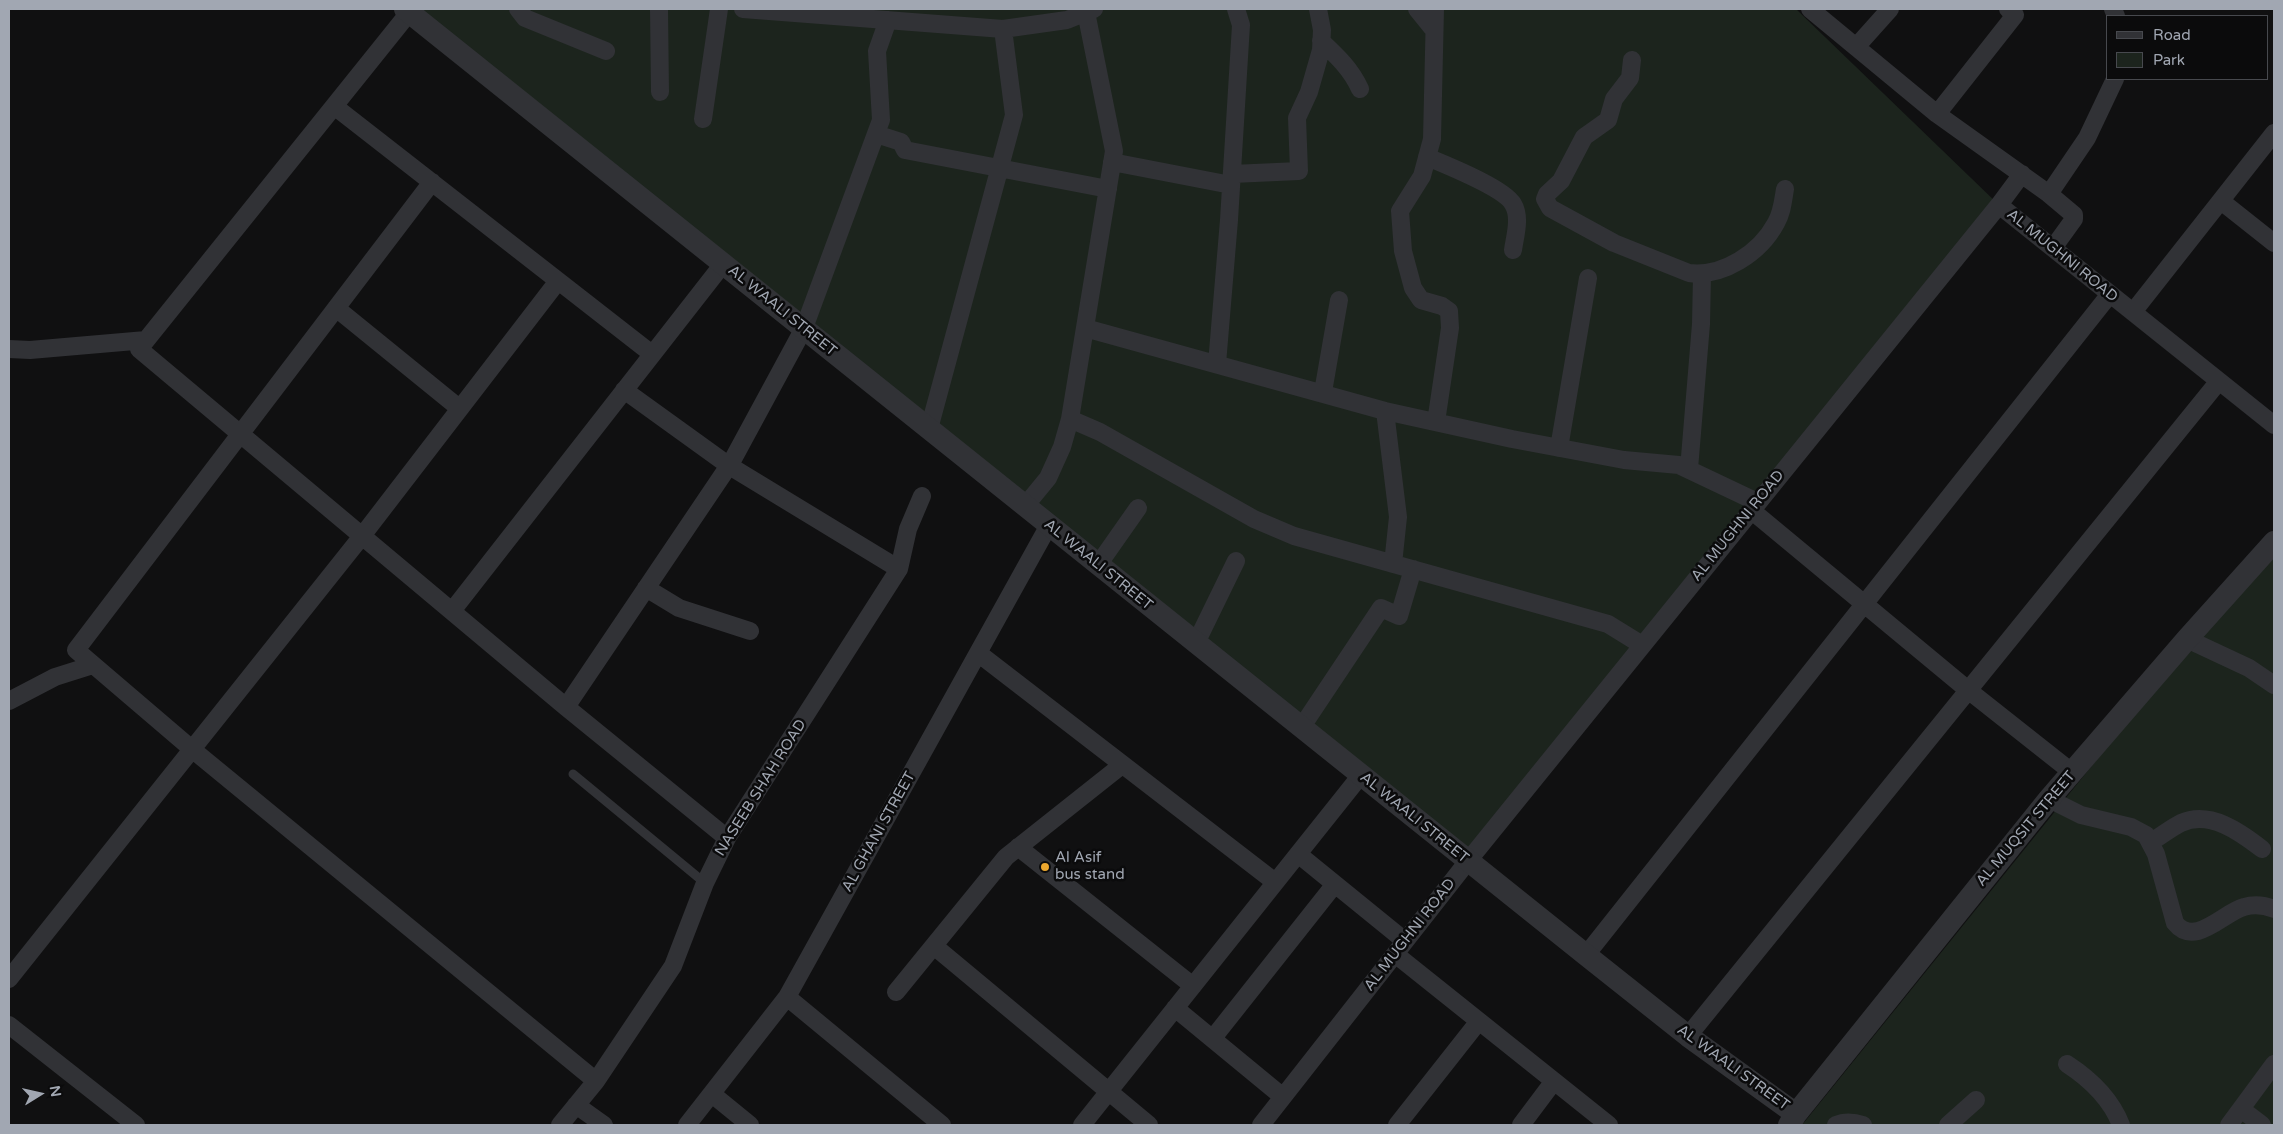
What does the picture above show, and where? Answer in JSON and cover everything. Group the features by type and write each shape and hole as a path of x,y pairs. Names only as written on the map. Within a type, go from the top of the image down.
{"street":[{"path":"518,9 525,18 606,51"},
{"path":"659,9 660,92"},
{"path":"703,119 719,9"},
{"path":"743,9 1003,29 1067,20 1090,11 1114,152 1070,419 1062,447 1048,478 1025,506"},
{"path":"1217,364 1232,180 1241,25 1236,9"},
{"path":"1112,162 1232,180 1299,170 1297,118 1309,92 1321,50 1322,41 1318,9"},
{"path":"1417,9 1434,30"},
{"path":"1435,9 1432,138 1422,176 1400,211 1403,251 1413,288 1422,300 1442,306 1449,311 1450,328 1436,422"},
{"path":"1810,9 1937,114 2050,194 2074,215 2074,219 2053,248"},
{"path":"1856,47 1890,9"},
{"path":"1937,114 2016,15 2008,9"},
{"path":"409,10 140,349 566,707 727,838"},
{"name":"AL WAALI STREET","path":"409,10 1301,728 1792,1120"},
{"path":"566,707 728,466 804,328 881,120 877,51 888,20"},
{"path":"929,429 1014,115 1003,29"},
{"path":"1322,41 1344,63 1360,88"},
{"path":"1632,60 1630,78 1614,99 1608,120 1584,137 1561,181 1547,194 1545,199 1550,208 1614,243 1689,273 1702,275 1732,264 1746,256 1763,241 1776,223 1782,208 1784,189"},
{"path":"2050,194 2087,138 2115,80"},
{"path":"334,106 652,354"},
{"path":"2133,312 2274,133"},
{"path":"876,134 901,142 905,150 1108,189"},
{"path":"1427,157 1497,190 1513,203 1517,219 1513,250"},
{"path":"1999,205 2022,174"},
{"path":"432,182 76,650 193,750 596,1081"},
{"path":"2221,201 2274,244"},
{"name":"AL MUGHNI ROAD","path":"1261,1125 1468,861 1999,205 2274,425"},
{"path":"452,611 723,264"},
{"path":"1689,469 1701,324 1702,275"},
{"path":"1559,448 1588,278"},
{"path":"9,979 362,536 558,281"},
{"path":"1586,955 2110,294"},
{"path":"1323,392 1339,300"},
{"path":"336,308 459,408"},
{"path":"1085,328 1323,392 1385,411 1559,448 1624,460 1679,465 1689,469 1754,506 1864,604 2073,773"},
{"path":"9,349 30,350 146,340"},
{"path":"1688,1036 2220,381"},
{"path":"624,390 728,466 899,570"},
{"path":"1385,411 1398,517 1392,564"},
{"path":"1070,419 1100,432 1179,478 1270,526 1294,536 1608,624 1642,645"},
{"name":"NASEEB SHAH ROAD","path":"560,1125 596,1081 673,966 705,883 727,838 899,570 908,529 922,496"},
{"path":"1098,565 1138,508"},
{"name":"AL GHANI STREET","path":"687,1125 788,997 1049,525"},
{"name":"AL MUQSIT STREET","path":"1792,1120 2050,799 2187,639 2274,542"},
{"path":"1196,643 1236,562"},
{"path":"1301,728 1381,608 1399,616 1413,569"},
{"path":"646,588 678,608 750,631"},
{"path":"2187,639 2249,668 2274,685"},
{"path":"978,653 1275,882"},
{"path":"9,701 55,677 93,665"},
{"path":"896,992 1006,857 1122,765"},
{"path":"1082,1125 1361,775"},
{"path":"2050,799 2080,815 2131,827 2146,835 2151,842 2175,923 2178,927 2186,930 2208,928 2244,906 2256,904 2274,909"},
{"path":"2151,842 2182,823 2198,818 2232,828 2262,849"},
{"path":"1018,847 1192,986"},
{"path":"1298,854 1335,884 1400,948 1479,1021 1609,1125"},
{"path":"1213,1038 1335,884"},
{"path":"934,946 1150,1125"},
{"path":"788,997 942,1125"},
{"path":"1175,1008 1283,1097"},
{"path":"1397,1125 1479,1021"},
{"path":"9,1025 136,1125"},
{"path":"2066,1064 2104,1094 2121,1125"},
{"path":"2229,1125 2274,1064"},
{"path":"1521,1125 1554,1081"},
{"path":"712,1094 750,1125"},
{"path":"1948,1125 1976,1100"},
{"path":"576,1105 604,1125"},
{"path":"2241,1109 2262,1125"},
{"path":"1836,1125 1855,1122 1863,1125"}],"lane":[{"path":"573,774 705,883"}],"green space":[{"path":"404,9 1796,9 1999,205 1468,861"},
{"path":"2274,540 2274,1125 1802,1125"}],"place":[{"name":"Al Asif bus stand","path":"1045,867"}]}
